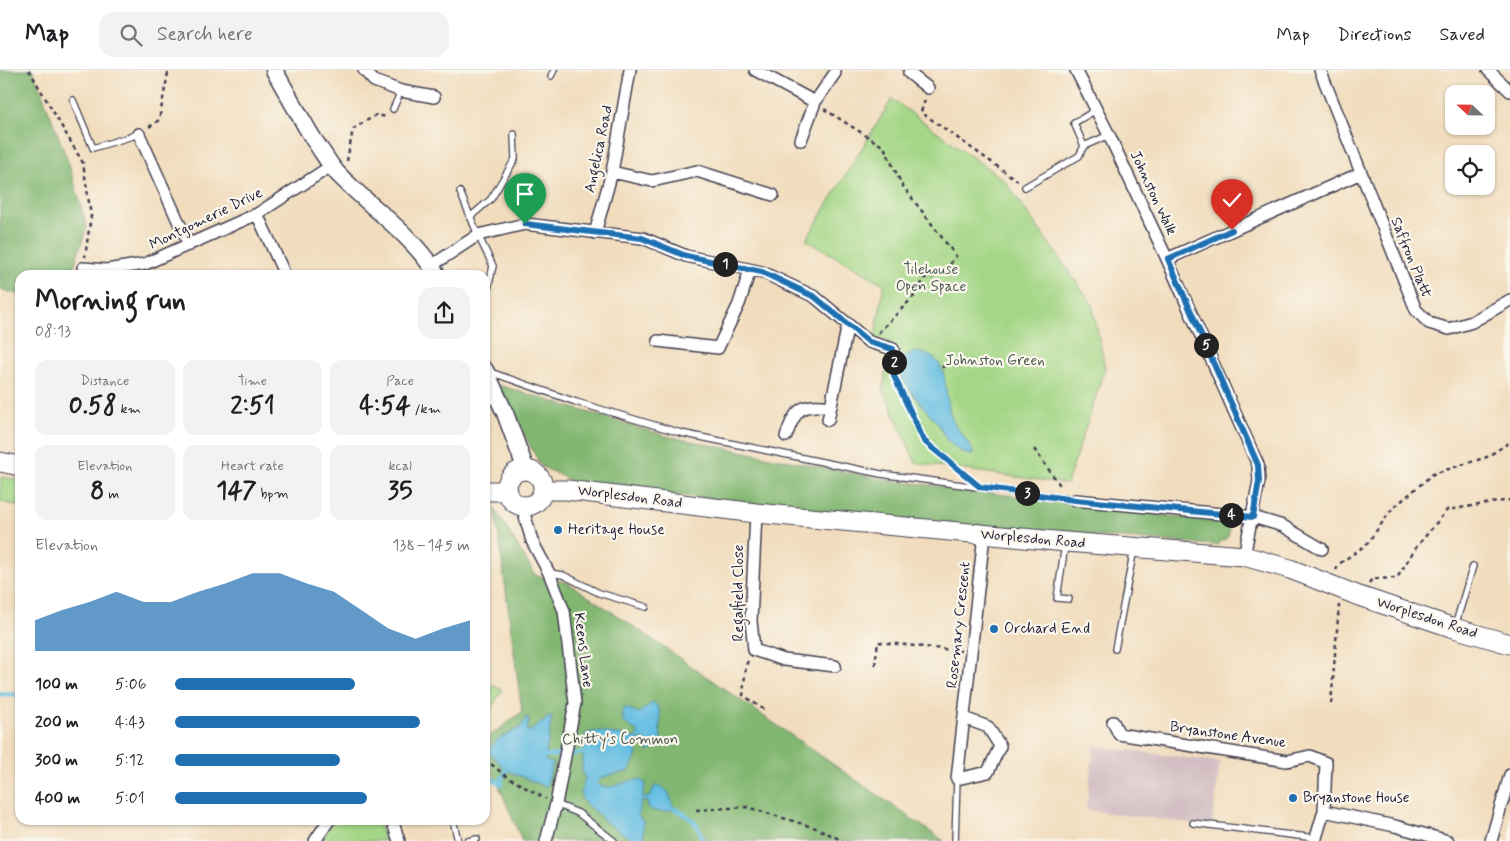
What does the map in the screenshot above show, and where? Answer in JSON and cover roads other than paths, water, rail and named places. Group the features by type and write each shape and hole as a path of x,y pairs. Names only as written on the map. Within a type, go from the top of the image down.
{"main road":[{"path":"0,462 15,465"},
{"path":"526,470 537,474 543,484 543,490 542,496 534,504 522,506 511,499 508,491 509,481 516,473 526,470"},
{"name":"Worplesdon Road","path":"543,490 567,490 756,513 1066,542 1244,556 1290,569 1359,596 1454,628 1510,644"},
{"path":"490,491 508,491"}],"street":[{"path":"274,70 335,170 401,231 433,270"},
{"path":"364,70 374,81 401,91 434,97"},
{"name":"Angelica Road","path":"595,233 612,172 630,70"},
{"path":"755,70 815,102"},
{"path":"911,70 909,73 928,88"},
{"name":"Johnston Walk","path":"1076,70 1168,259 1258,465 1259,481 1244,556"},
{"name":"Saffron Platt","path":"1320,70 1416,310 1429,323 1449,329 1472,322 1510,300"},
{"path":"1488,70 1510,91"},
{"path":"801,140 815,102 835,73"},
{"path":"139,134 189,245"},
{"name":"Montgomerie Drive","path":"83,268 106,270 145,264 257,214 335,170"},
{"path":"612,172 652,181 697,171 773,195"},
{"path":"1168,259 1361,173"},
{"path":"257,214 283,270"},
{"path":"435,270 478,235 525,224 642,238 686,256 762,272 815,297 869,342 893,349"},
{"path":"658,340 718,348 739,304 750,270"},
{"path":"828,420 848,324"},
{"path":"490,379 496,389 526,470"},
{"path":"786,436 793,417 806,407 814,405 831,407"},
{"path":"1072,499 1253,517 1283,526 1322,550"},
{"name":"Keens Lane","path":"522,506 532,541 549,573 564,611 575,703 556,804 546,841"},
{"name":"Regalfield Close","path":"756,513 751,621 754,650 784,660 836,666"},
{"name":"Rosemary Crescent","path":"957,779 984,534"},
{"path":"957,779 988,772 1000,746 988,727 964,718"},
{"name":"Bryanstone Avenue","path":"1112,722 1120,734 1288,760 1310,756 1326,763 1324,811 1316,840"},
{"path":"1491,841 1510,775"},
{"path":"1324,811 1395,826 1448,841"},
{"path":"315,841 326,825"},
{"path":"394,825 399,841"}],"lane":[{"path":"393,109 401,91"},
{"path":"73,100 93,148 139,134"},
{"path":"1084,146 1074,123 1096,110"},
{"path":"470,217 490,199 514,159 514,134"},
{"path":"1025,187 1079,156 1084,146 1109,135"},
{"path":"460,192 493,266 490,280"},
{"path":"490,372 576,402 680,432 881,474 1072,499"},
{"path":"1066,542 1057,598 1069,600"},
{"path":"1115,648 1134,547"},
{"path":"1454,628 1473,566"},
{"path":"549,573 563,575 600,593 646,607"},
{"path":"955,841 957,779"},
{"path":"556,804 578,813 614,841"},
{"path":"1193,823 1316,840"},
{"path":"454,825 458,841"},
{"path":"468,841 477,839"}],"water":[{"path":"912,352 925,354 940,365 944,374 951,416 971,448 972,455 961,452 946,439 939,425 908,388 900,371 899,364 902,358"},
{"path":"653,702 658,707 660,714 661,739 659,745 648,751 645,741 638,740 636,757 629,771 604,777 597,783 607,787 641,780 646,784 643,797 650,796 655,786 665,789 669,794 675,809 665,812 658,812 648,808 647,801 641,802 638,816 643,821 644,841 634,841 603,820 581,797 585,777 582,771 585,734 598,731 636,738 638,735 637,731 623,722 623,709 626,708 639,713"},
{"path":"552,715 545,761 553,763 546,787 506,770 490,753 490,747 498,739 520,728 527,716 529,720 527,730 529,732"}],"waterway":[{"path":"0,694 15,695"},
{"path":"546,756 584,753"},
{"path":"490,778 501,784 502,777"},
{"path":"675,809 694,821 703,841"}],"place":[{"name":"Heritage House","path":"558,530"},
{"name":"Orchard End","path":"994,629"},
{"name":"Bryanstone House","path":"1293,798"}],"park label":[{"name":"Tilehouse Open Space","path":"931,278"},
{"name":"Johnston Green","path":"995,361"},
{"name":"Chitty's Common","path":"620,740"}]}
